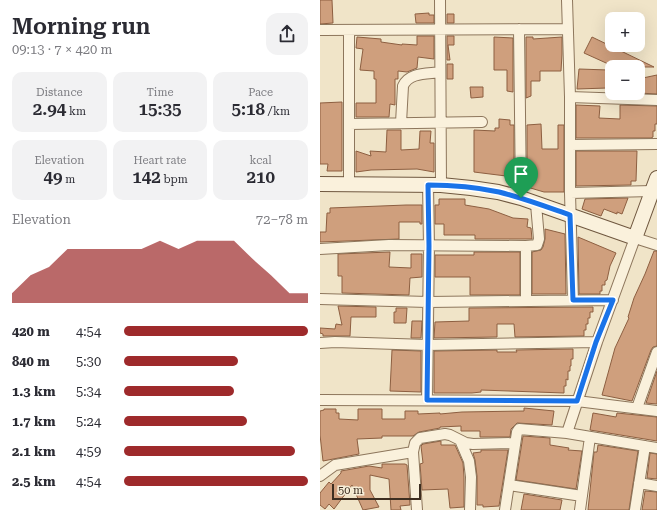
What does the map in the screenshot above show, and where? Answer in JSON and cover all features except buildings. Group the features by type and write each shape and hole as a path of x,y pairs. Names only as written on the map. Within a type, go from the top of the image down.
{"street":[{"path":"427,400 429,246 440,122 440,0"},
{"path":"567,0 570,96 570,215 573,300"},
{"path":"520,29 521,198"},
{"path":"320,30 568,29"},
{"path":"349,30 349,185"},
{"path":"401,123 403,86 405,82 414,76 440,72"},
{"path":"570,96 657,100"},
{"path":"349,124 482,122"},
{"path":"570,145 657,144"},
{"path":"320,184 434,185 498,192 521,198 657,245"},
{"path":"567,434 596,342 613,300 654,185 570,193"},
{"path":"320,249 365,246 537,245 539,243 536,204"},
{"path":"526,246 526,300"},
{"path":"320,299 428,302 613,300"},
{"path":"320,343 334,342 427,345 596,342"},
{"path":"637,408 657,352"},
{"path":"320,400 577,401 657,411"},
{"path":"505,510 515,443 519,429 523,428 590,437 657,448"},
{"path":"417,510 413,452 415,443 420,438 445,434 473,444 515,443"},
{"path":"580,510 590,437"},
{"path":"460,440 469,461 471,477 470,510"},
{"path":"635,510 645,446"},
{"path":"322,472 335,465 413,452"},
{"path":"639,483 657,486"},
{"path":"509,485 582,496"}],"route":[{"path":"428,185 471,188 498,192 521,198 570,215 573,300 613,300 596,342 577,401 427,400 429,246 428,185"}]}
